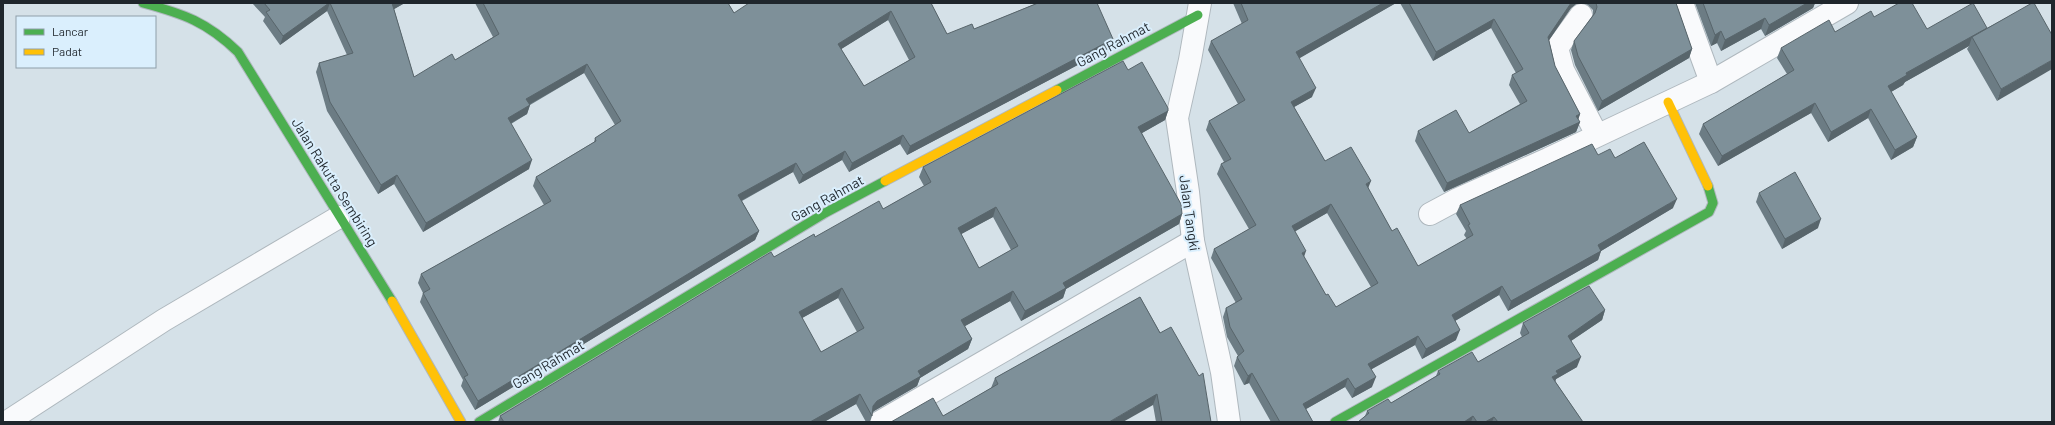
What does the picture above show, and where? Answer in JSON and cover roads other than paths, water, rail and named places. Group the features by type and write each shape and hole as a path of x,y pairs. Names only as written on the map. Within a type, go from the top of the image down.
{"street":[{"name":"Jalan Rakutta Sembiring","path":"143,3 182,8 222,36 238,52 339,217 373,268 461,422"},
{"path":"1682,3 1711,82"},
{"path":"1430,214 1458,199 1548,159 1711,82 1847,3"},
{"name":"Jalan Tangki","path":"1199,9 1190,60 1177,118 1188,192 1193,241 1222,372 1229,422"},
{"name":"Gang Rahmat","path":"479,422 825,213 1199,9"},
{"path":"1581,15 1557,48 1563,70 1598,135"},
{"path":"1335,422 1708,212 1713,203 1711,192 1668,102"},
{"path":"7,422 164,320 339,217"},
{"path":"880,422 1193,241"}]}
